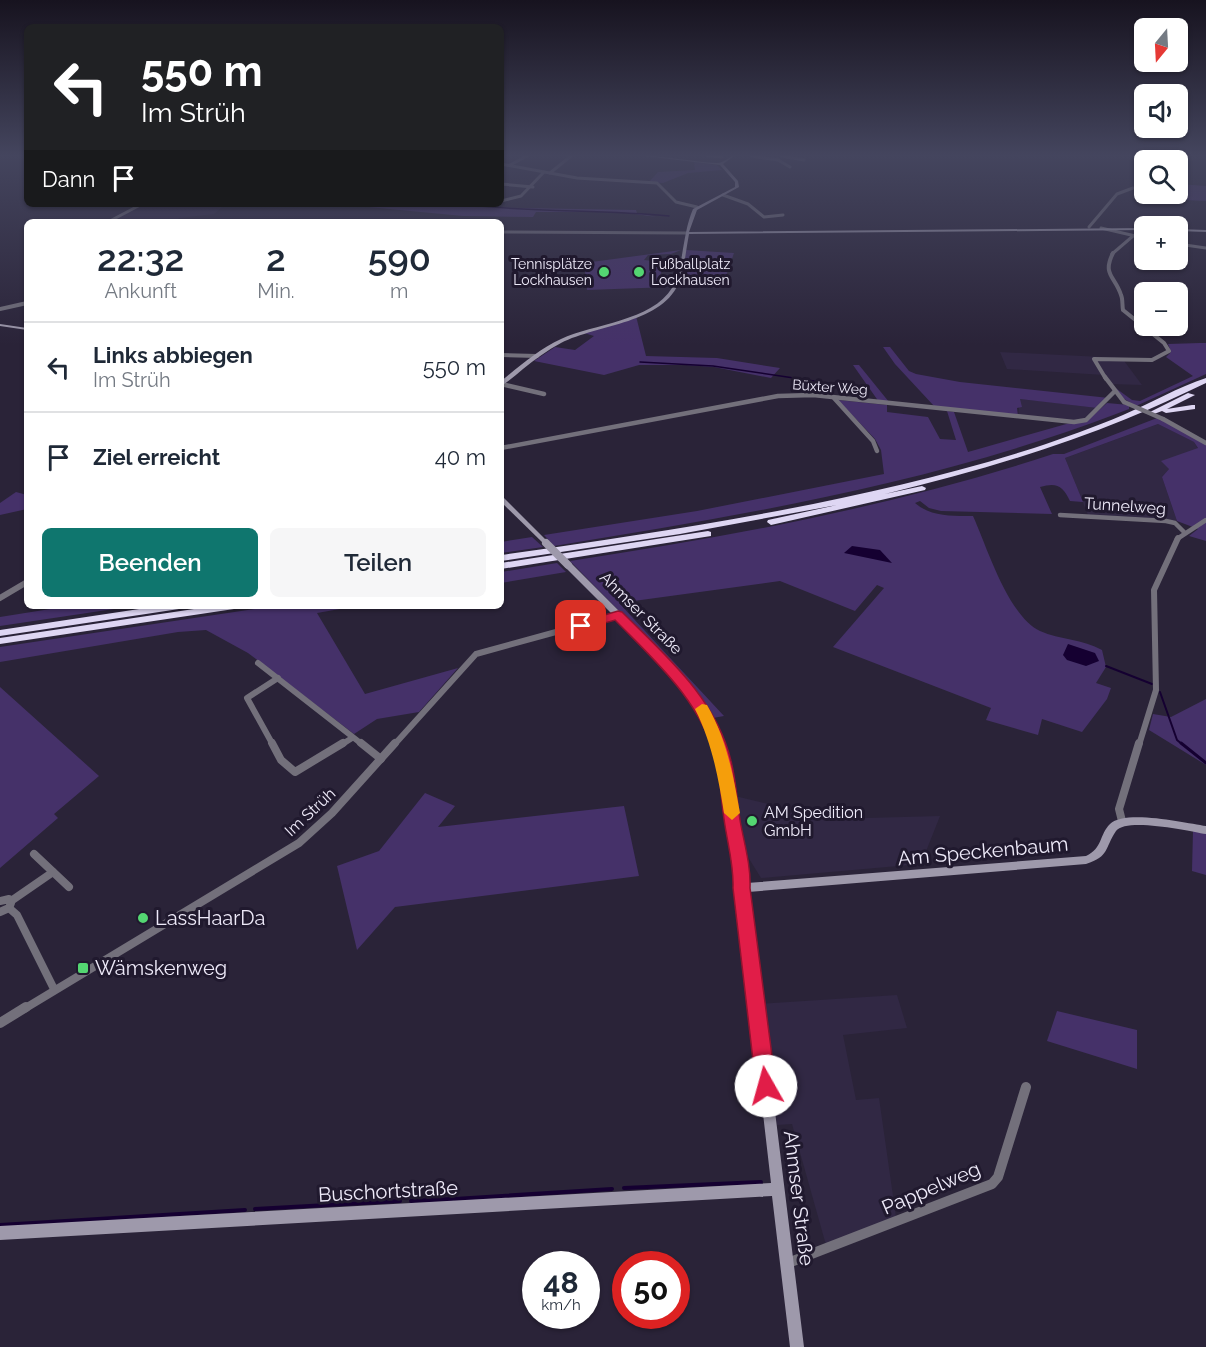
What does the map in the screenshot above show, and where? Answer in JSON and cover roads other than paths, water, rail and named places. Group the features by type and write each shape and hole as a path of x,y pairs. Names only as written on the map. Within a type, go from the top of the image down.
{"highway":[{"path":"504,558 715,525 912,483 1070,436 1132,413 1206,380"},
{"path":"504,566 674,540 847,506 1025,459 1148,414 1206,388"},
{"path":"1148,414 1192,407"},
{"path":"0,633 159,609"},
{"path":"0,641 214,609"}],"main road":[{"name":"Buschortstraße","path":"0,1233 779,1189"}],"street":[{"path":"504,382 537,356 571,336 633,316 663,301 675,286 693,219"},
{"path":"1089,227 1096,219"},
{"path":"504,232 910,232 1089,227 1134,229"},
{"path":"1101,228 1133,236"},
{"path":"1188,230 1206,231"},
{"path":"1124,402 1114,392 1094,359 1152,360 1169,351 1164,343 1123,310 1121,294 1110,280 1108,265 1112,253 1133,236"},
{"path":"1188,245 1206,248"},
{"path":"0,309 24,304"},
{"path":"1,326 24,329"},
{"path":"504,355 537,356"},
{"path":"504,385 544,394"},
{"name":"Büxter Weg","path":"504,447 778,396 834,398 1067,422 1086,420 1114,392"},
{"path":"834,398 873,441 877,451"},
{"path":"1107,400 1124,402 1163,419 1206,443"},
{"name":"Ahmser Straße","path":"504,501 682,680 711,725 726,771 797,1347"},
{"name":"Tunnelweg","path":"1060,515 1166,521 1175,523 1184,532"},
{"path":"1206,520 1184,532 1177,539 1154,590 1156,690 1119,809 1122,821 1135,820 1206,830"},
{"path":"0,598 24,584"},
{"name":"Im Strüh","path":"0,1023 299,843 332,813 476,654 618,615"},
{"path":"258,663 381,759"},
{"path":"278,678 247,698 281,760 295,772 352,738"},
{"name":"Am Speckenbaum","path":"741,881 1086,860 1103,852 1113,827 1122,821"},
{"path":"34,854 69,887"},
{"path":"0,912 53,872"},
{"path":"0,900 10,904 54,989"},
{"name":"Pappelweg","path":"788,1263 992,1184 998,1178 1026,1087"}],"waterway":[{"path":"640,362 713,366 814,381"},
{"path":"816,382 826,387"},
{"path":"1106,666 1152,684"},
{"path":"1160,692 1177,740 1183,745"},
{"path":"1181,743 1206,763"},
{"path":"624,1188 761,1182"},
{"path":"455,1199 612,1189"},
{"path":"411,1201 452,1199"},
{"path":"255,1209 400,1201"},
{"path":"0,1225 245,1210"}],"place":[{"name":"Tennisplätze Lockhausen","path":"604,272"},
{"name":"Fußballplatz Lockhausen","path":"639,272"},
{"name":"AM Spedition GmbH","path":"752,821"},
{"name":"LassHaarDa","path":"143,918"},
{"name":"Wämskenweg","path":"83,968"}]}
